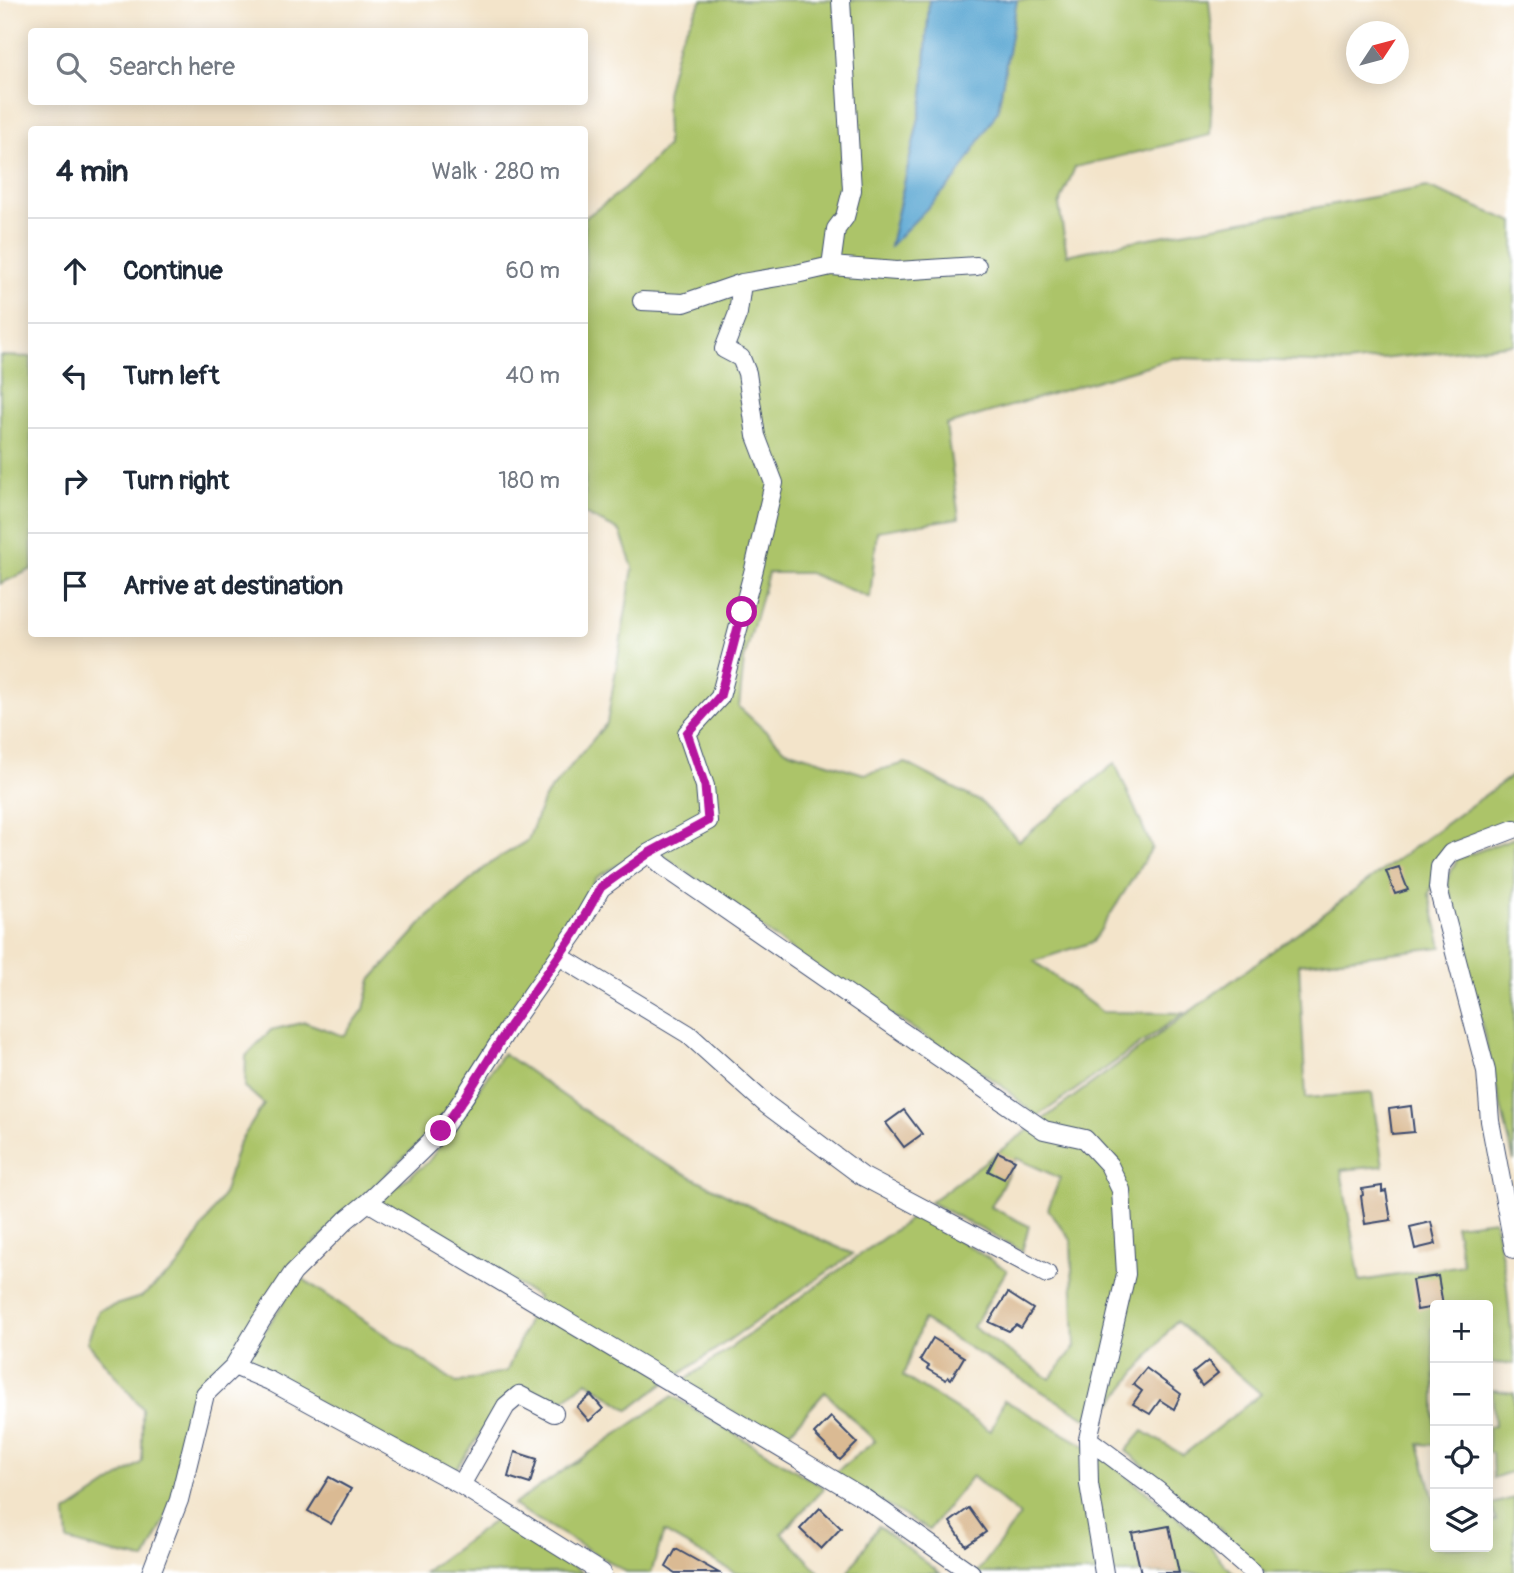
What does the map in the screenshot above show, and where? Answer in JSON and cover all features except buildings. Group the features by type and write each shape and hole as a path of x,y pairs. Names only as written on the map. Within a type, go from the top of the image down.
{"street":[{"path":"831,266 836,229 845,217 852,191 841,0"},
{"path":"642,301 684,303 742,283 831,266 897,271 977,266"},
{"path":"151,1573 179,1500 205,1394 234,1366 293,1273 441,1131 575,933 601,887 649,853 708,821 705,786 687,733 720,696 774,483 756,436 747,373 741,358 724,349 738,313 742,283"},
{"path":"1514,829 1451,853 1440,867 1438,888 1486,1071 1490,1121 1514,1249"},
{"path":"649,853 674,874 1044,1130 1085,1139 1108,1164 1121,1190 1126,1274 1088,1439 1088,1484 1104,1573"},
{"path":"559,956 688,1034 767,1105 862,1176 1047,1274"},
{"path":"368,1202 864,1498 971,1573"},
{"path":"234,1366 270,1381 460,1485 602,1573"},
{"path":"460,1485 506,1406 519,1395 554,1413"},
{"path":"1088,1439 1158,1491 1253,1573"}],"green space":[{"path":"702,0 929,0 923,100 890,245 998,110 1017,0 1209,0 1214,51 1210,135 1075,167 1059,205 1067,255 1427,187 1514,222 1514,344 1346,363 1174,358 946,425 959,518 877,531 870,598 809,573 768,573 744,660 739,707 786,750 864,774 906,763 981,802 1019,841 1115,763 1152,848 1093,942 1034,961 1102,1012 1184,1013 1037,1117 1001,1085 804,959 664,856 646,848 596,878 557,948 437,1126 292,1265 231,1360 202,1389 175,1499 145,1560 68,1541 66,1513 142,1462 142,1408 87,1342 99,1310 141,1297 178,1267 223,1195 238,1145 264,1104 245,1087 246,1056 271,1030 305,1022 344,1036 364,1009 371,980 426,919 489,864 528,840 544,798 607,723 633,568 620,531 588,515 588,216 624,189 667,146 666,93 679,41"},
{"path":"0,356 28,357 28,571 0,584"},
{"path":"1514,774 1514,820 1447,846 1429,894 1442,947 1299,964 1306,1098 1372,1093 1383,1166 1341,1170 1360,1281 1463,1265 1455,1225 1494,1220 1506,1276 1514,1364 1493,1363 1493,1300 1430,1300 1430,1445 1419,1444 1430,1485 1430,1552 1493,1552 1493,1521 1496,1521 1493,1504 1514,1498 1514,1573 1265,1573 1239,1553 1218,1527 1126,1451 1143,1431 1183,1455 1261,1394 1176,1321 1096,1424 923,1320 903,1376 991,1431 1004,1400 1100,1454 1206,1541 1234,1573 977,1573 1020,1516 972,1476 929,1530 833,1474 875,1441 825,1392 781,1442 684,1381 917,1214 1007,1270 973,1327 1050,1379 1075,1347 1071,1240 1048,1209 1060,1178 1016,1158 991,1207 1029,1226 1022,1251 930,1202"},
{"path":"1514,838 1514,1161 1447,880 1457,859"},
{"path":"503,1053 646,1154 777,1220 853,1254 671,1378 629,1410 587,1381 556,1406 522,1386 498,1409 452,1475 243,1364 300,1277 457,1383 507,1371 538,1297 377,1202 428,1162"},
{"path":"1493,1390 1514,1393 1514,1471 1493,1478 1493,1426"},
{"path":"673,1396 824,1488 782,1533 820,1573 735,1573 664,1532 651,1573 628,1573 513,1505"},
{"path":"498,1518 583,1573 423,1573"},
{"path":"878,1526 940,1573 848,1573"}],"water":[{"path":"929,0 1017,0 998,110 956,179 890,246 923,100"}],"route":[{"path":"441,1131 575,933 601,887 649,853 708,821 705,786 687,733 720,696 742,612"}]}
